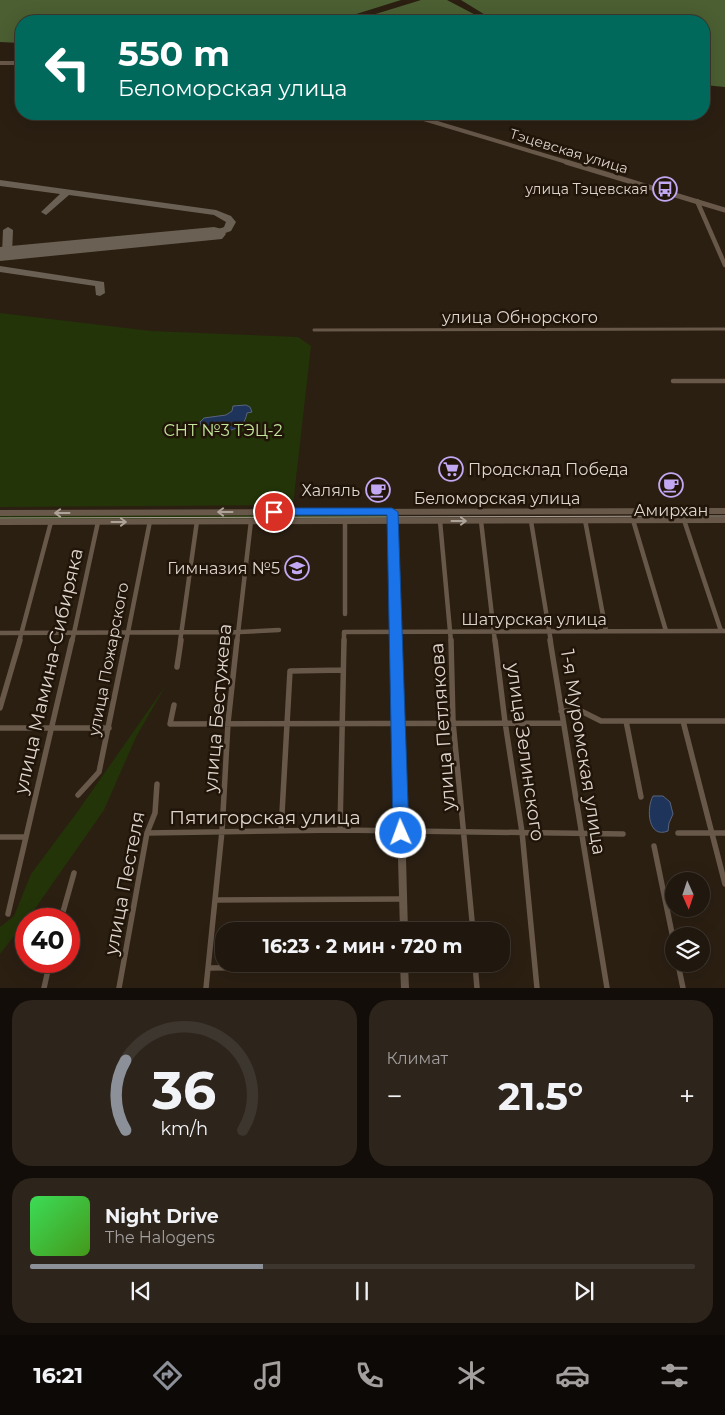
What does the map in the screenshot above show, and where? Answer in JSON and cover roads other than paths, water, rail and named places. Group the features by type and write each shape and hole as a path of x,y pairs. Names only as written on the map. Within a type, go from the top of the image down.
{"main road":[{"path":"0,63 15,63"},
{"name":"Тэцевская улица","path":"427,120 725,210"},
{"path":"617,511 619,520"},
{"name":"Беломорская улица","path":"0,513 725,511"},
{"name":"Беломорская улица","path":"0,522 725,520"}],"street":[{"path":"697,201 725,265"},
{"name":"улица Обнорского","path":"314,330 725,328"},
{"path":"674,381 725,381"},
{"path":"392,512 404,922"},
{"path":"586,520 606,631"},
{"path":"633,520 666,631"},
{"path":"684,520 723,631"},
{"name":"улица Пожарского","path":"78,795 99,772 150,521"},
{"path":"177,667 197,521"},
{"name":"улица Бестужева","path":"206,988 222,831 228,723 240,632 251,521"},
{"path":"345,521 345,614"},
{"name":"улица Петлякова","path":"440,521 451,632 454,722 472,922"},
{"name":"улица Зелинского","path":"481,521 505,722 522,832 537,988"},
{"name":"1-я Муромская улица","path":"531,521 550,632 562,723 607,988"},
{"path":"0,708 51,522"},
{"name":"улица Мамина-Сибиряка","path":"8,914 98,522"},
{"path":"0,633 240,632 279,630"},
{"name":"Шатурская улица","path":"342,670 344,632 723,631"},
{"path":"281,831 290,671 342,670 340,830"},
{"path":"174,704 170,724 562,723"},
{"path":"561,711 581,711 601,721 725,721"},
{"path":"626,721 641,797"},
{"path":"683,721 725,884"},
{"path":"0,728 108,728"},
{"name":"улица Пестеля","path":"119,988 147,833 155,814 157,784"},
{"name":"Пятигорская улица","path":"147,833 340,830 401,833 522,832 582,835 623,834"},
{"path":"678,833 725,833"},
{"path":"0,837 26,837"},
{"path":"654,846 671,927"},
{"path":"65,908 74,874"},
{"path":"216,900 403,899"},
{"path":"208,968 215,968"},
{"path":"404,972 405,988"},
{"path":"476,972 477,988"},
{"path":"680,972 683,988"},
{"path":"44,988 47,973"}],"water":[{"path":"246,405 250,407 252,412 247,413 241,425 224,431 203,431 200,422 204,418 226,415 232,411 233,406"},
{"path":"653,796 663,796 670,802 673,814 668,831 656,831 650,821 649,815"}],"tram line":[{"path":"0,518 725,516"}],"place":[{"name":"улица Тэцевская","path":"665,189"},
{"name":"Продсклад Победа","path":"451,469"},
{"name":"Амирхан","path":"671,485"},
{"name":"Халяль","path":"378,490"},
{"name":"Гимназия №5","path":"297,568"}],"park label":[{"name":"СНТ №3 ТЭЦ-2","path":"223,430"}]}
